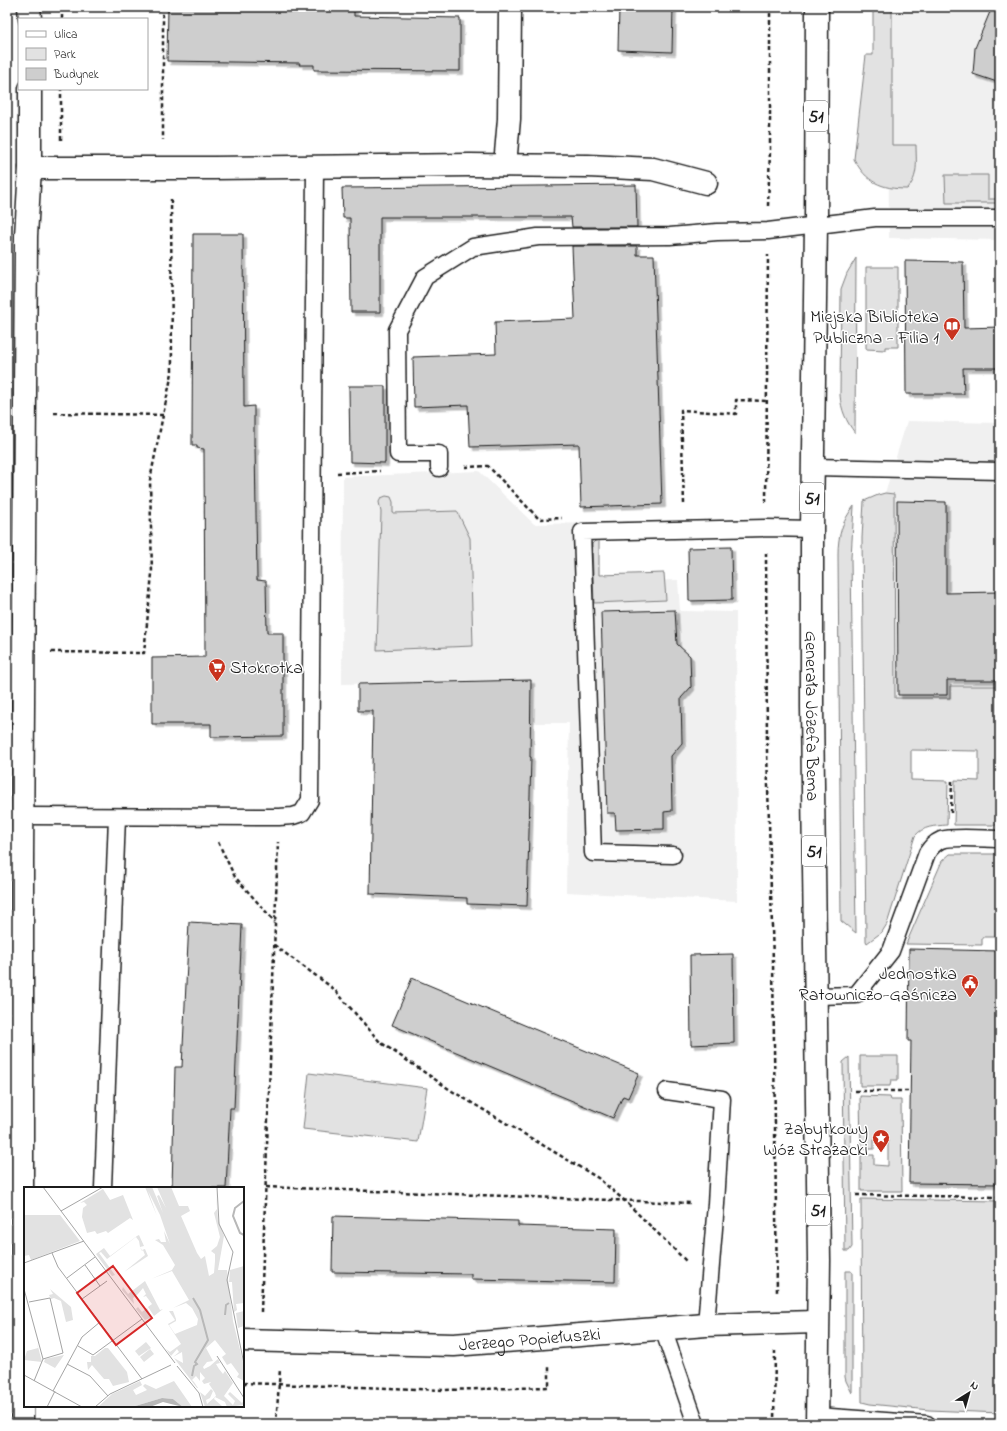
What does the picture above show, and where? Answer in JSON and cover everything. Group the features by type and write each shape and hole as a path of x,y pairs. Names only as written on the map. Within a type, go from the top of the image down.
{"street":[{"path":"30,7 30,18"},
{"path":"506,165 509,119 510,7"},
{"name":"Generała Józefa Bema","path":"817,7 812,529 812,707 818,1260 817,1420"},
{"path":"22,1424 22,1377 18,1334 21,1281 14,816 26,236 30,168 30,90"},
{"path":"30,168 506,165 588,166 653,169 706,183"},
{"name":"Jerzego Popiełuszki","path":"244,1340 454,1345 663,1330 706,1325 817,1322"}],"lane":[{"path":"14,816 279,817 293,816 302,813 310,800 315,167"},
{"path":"439,468 439,454 398,454 397,330 425,277 473,247 538,237 670,236 717,232 768,231 875,218 1000,218"},
{"path":"813,467 1000,471"},
{"path":"673,855 593,853 582,532 766,528 812,529"},
{"path":"103,1187 117,817"},
{"path":"816,996 856,995 892,950 927,853 933,844 941,840 950,839 1000,839"},
{"path":"667,1091 722,1099 716,1204 706,1325"},
{"path":"663,1330 696,1424"},
{"path":"817,1420 927,1424"}],"path":[{"path":"62,7 62,18"},
{"path":"159,7 163,16 163,142"},
{"path":"770,7 766,528 777,1323 775,1347 774,1424"},
{"path":"44,652 144,652 152,574 150,480 172,373 171,195"},
{"path":"684,509 681,410 736,414 736,400 766,401"},
{"path":"51,413 163,415"},
{"path":"439,468 488,466 540,519 562,518"},
{"path":"343,473 388,471"},
{"path":"950,839 952,780"},
{"path":"205,817 236,877 275,922"},
{"path":"261,1320 279,817"},
{"path":"274,945 334,989 380,1042 452,1092 598,1178 625,1201 709,1284"},
{"path":"855,1091 910,1091"},
{"path":"266,1187 716,1204"},
{"path":"856,1195 1000,1197"},
{"path":"244,1383 445,1390 549,1387 548,1363"}],"shaded area":[{"path":"888,7 1000,7 1000,240 889,238"},
{"path":"907,421 1000,423 1000,710 881,711 885,493"},
{"path":"479,471 534,524 598,523 600,582 678,580 680,611 736,612 737,901 566,892 569,723 531,723 531,680 342,684 343,477"}],"green space":[{"path":"873,7 892,7 892,145 916,145 915,174 907,189 889,188 875,183 869,179 854,159 866,55 873,55"},
{"path":"945,175 988,175 988,199 1000,199 1000,203 946,203"},
{"path":"856,258 855,433 844,415 840,395 841,289 847,273"},
{"path":"866,267 898,267 898,347 885,347 885,350 866,349"},
{"path":"885,493 894,494 895,698 950,698 950,686 1000,686 1000,825 954,825 955,780 979,781 979,751 911,750 911,780 948,781 947,825 925,828 915,836 887,924 882,932 867,943 862,538 864,501"},
{"path":"386,496 391,497 393,502 393,513 457,511 470,538 473,646 377,650 381,512 379,502 381,498"},
{"path":"854,506 851,558 856,933 841,921 838,554 839,541 846,517"},
{"path":"599,540 599,575 664,573 666,600 594,603 592,544"},
{"path":"950,854 1000,854 1000,937 982,937 982,945 906,944 942,861"},
{"path":"860,1056 898,1056 898,1080 891,1080 890,1086 860,1086"},
{"path":"849,1057 852,1247 849,1251 845,1251 843,1062"},
{"path":"309,1073 427,1088 418,1142 303,1129"},
{"path":"860,1096 890,1097 891,1100 901,1100 902,1191 861,1191 861,1155 874,1155 874,1165 888,1166 888,1141 874,1140 874,1149 861,1149"},
{"path":"861,1199 1000,1201 1000,1413 929,1410 862,1402"},
{"path":"845,1271 851,1271 852,1273 852,1393 845,1377"}],"building":[{"path":"168,7 354,9 354,16 460,18 460,71 314,70 314,65 299,65 300,63 167,61"},
{"path":"619,7 673,7 672,52 618,50"},
{"path":"992,7 1000,7 1000,83 973,74 975,48"},
{"path":"636,185 637,227 572,227 571,217 380,217 380,312 351,312 350,218 343,218 342,188"},
{"path":"193,234 243,234 244,407 254,406 257,580 266,581 267,633 283,633 283,736 211,737 211,724 152,724 152,658 205,657 204,449 197,448 197,445 192,445"},
{"path":"572,246 637,246 637,255 654,255 662,504 581,507 579,444 470,447 468,405 414,407 413,357 496,354 495,322 575,319"},
{"path":"905,261 963,262 964,328 1000,327 1000,368 963,368 964,394 906,394"},
{"path":"349,386 385,386 385,463 350,462"},
{"path":"897,501 946,502 946,593 1000,592 1000,680 947,680 947,695 898,695"},
{"path":"731,547 732,600 689,601 688,548"},
{"path":"675,610 677,644 690,656 691,687 681,698 682,743 671,756 672,811 664,812 664,829 616,830 615,813 607,813 601,612"},
{"path":"531,680 531,757 527,906 467,904 467,898 370,894 373,711 358,711 358,684"},
{"path":"189,922 242,925 234,1108 230,1108 226,1187 172,1187 175,1067 182,1067"},
{"path":"909,949 1000,951 1000,1184 909,1183 911,1041 908,1041"},
{"path":"733,954 734,1043 691,1045 690,955"},
{"path":"412,978 639,1073 628,1098 623,1096 613,1118 392,1025"},
{"path":"333,1216 518,1221 518,1226 616,1229 615,1282 471,1279 471,1274 332,1272"}],"place":[{"name":"Miejska Biblioteka Publiczna - Filia 1","path":"952,341"},
{"name":"Stokrotka","path":"217,682"},
{"name":"Jednostka Ratowniczo-Gaśnicza","path":"970,998"},
{"name":"Zabytkowy Wóz Strażacki","path":"881,1153"}]}
